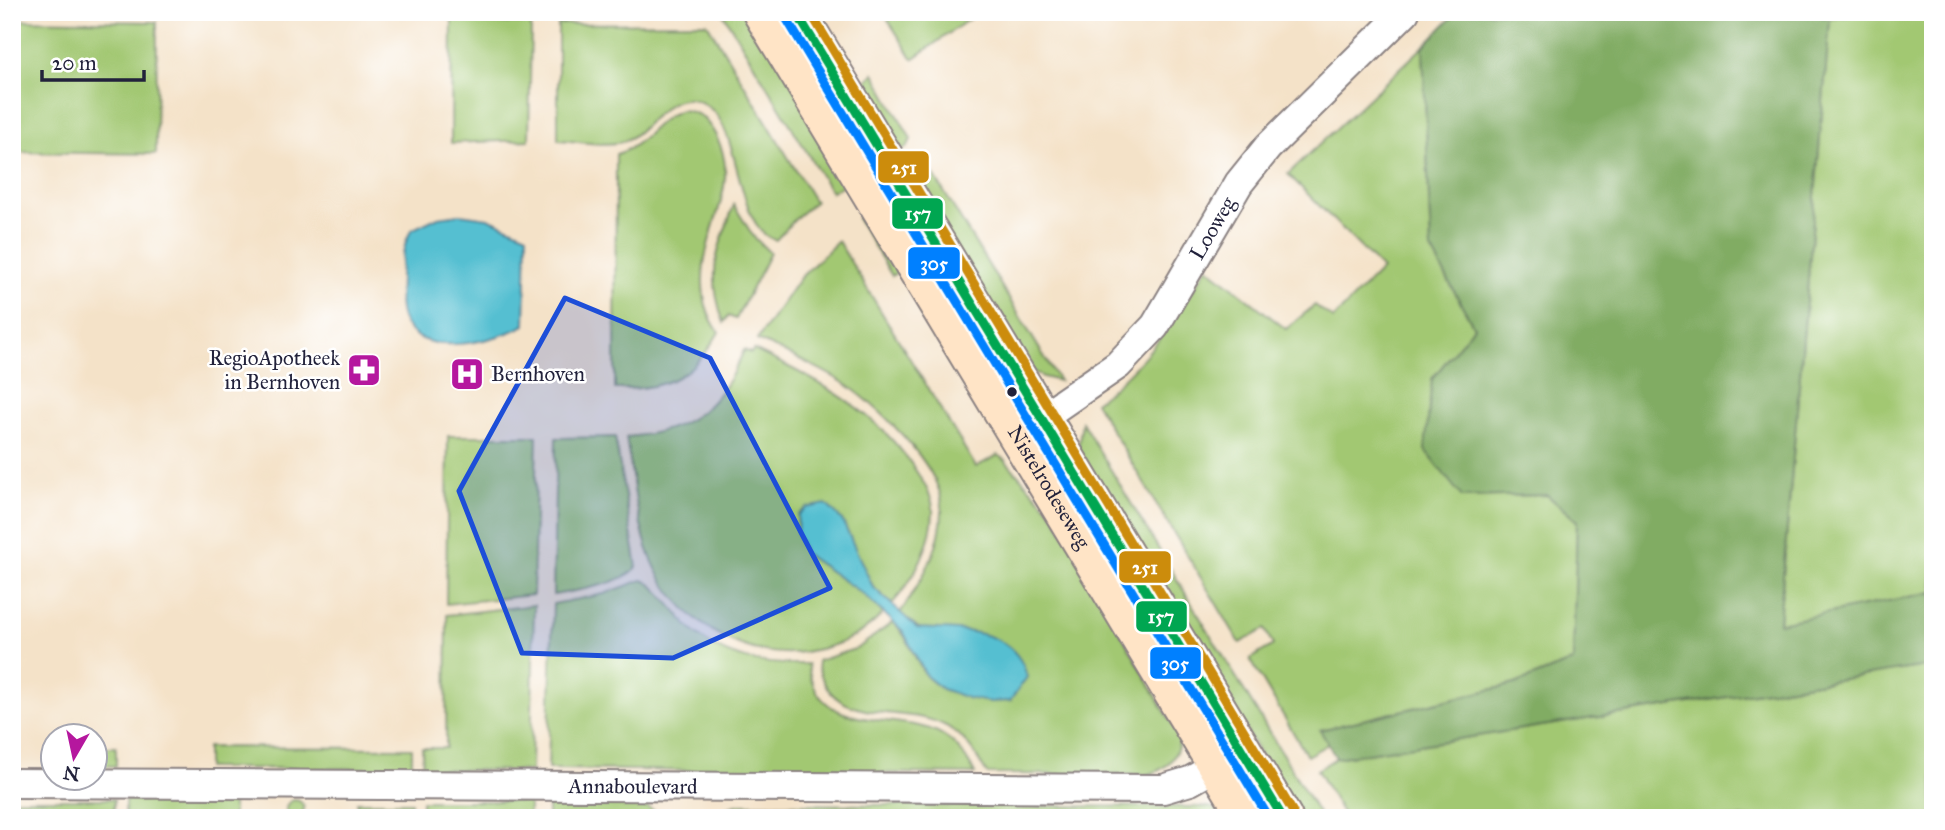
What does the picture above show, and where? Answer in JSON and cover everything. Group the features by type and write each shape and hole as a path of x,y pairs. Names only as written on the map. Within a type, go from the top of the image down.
{"street":[{"name":"Nistelrodeseweg","path":"762,12 1029,427 1231,759 1283,818"},
{"name":"Nistelrodeseweg","path":"796,12 1029,427"},
{"name":"Looweg","path":"1029,427 1118,365 1155,326 1240,183 1268,147 1405,12"},
{"name":"Nistelrodeseweg","path":"1231,759 1249,818"},
{"name":"Annaboulevard","path":"12,783 1163,789 1191,781 1231,759"}],"highlighted area":[{"path":"565,298 710,358 830,588 673,658 522,653 459,491"}],"green space":[{"path":"452,12 476,12 486,23 531,23 529,140 451,143"},
{"path":"722,12 751,12 852,180 831,192"},
{"path":"883,12 979,12 913,59"},
{"path":"1457,12 1589,12 1590,16 1650,12 1658,16 1676,12 1808,12 1830,19 1779,623 1933,592 1933,665 1336,758 1320,730 1515,684 1573,661 1577,521 1547,495 1462,497 1425,450 1432,379 1474,327 1431,249 1423,47"},
{"path":"1870,12 1933,12 1933,592 1779,624 1830,19"},
{"path":"12,20 157,22 156,154 12,152"},
{"path":"707,23 815,202 776,240 763,233 754,220 721,122 712,110 697,101 684,99 672,103 629,139 617,143 595,144 558,140 558,24"},
{"path":"1423,47 1431,249 1474,327 1432,379 1462,497 1547,495 1577,521 1573,661 1515,684 1321,730 1328,744 1307,756 1250,659 1273,645 1265,629 1240,643 1095,402 1144,357 1171,323 1207,267 1286,329 1315,305 1333,319 1382,269 1288,174"},
{"path":"874,73 911,139 908,146 894,155 861,86"},
{"path":"682,110 702,117 709,124 722,151 725,167 722,199 707,248 703,274 707,308 719,332 699,360 676,378 649,387 615,389 616,154 634,145 665,119"},
{"path":"932,172 1059,381 1028,369 912,183"},
{"path":"734,205 753,236 770,253 736,319 728,316 724,323 716,290 716,263"},
{"path":"870,209 899,271 892,276 857,218"},
{"path":"838,241 976,467 998,455 1053,513 1180,738 1173,758 1159,770 1146,775 987,774 965,741 946,726 928,719 851,706 836,697 824,683 817,661 858,648 893,622 903,633 924,673 940,687 964,696 1010,701 900,613 930,562 939,535 942,505 930,471 902,435 853,389 819,369 757,340 800,278"},
{"path":"744,350 751,353 754,350 801,373 866,415 902,452 923,481 931,499 932,521 926,547 908,584 892,604 873,587 842,520 798,515 797,533 804,553 863,594 883,613 854,637 818,650 769,652 724,637 703,624 685,609 669,590 656,569 643,534 626,437 668,429 700,413 724,387"},
{"path":"1082,422 1321,818 1298,818 1078,448"},
{"path":"448,436 537,436 533,595 446,604"},
{"path":"615,437 637,567 631,573 611,582 553,595 556,438"},
{"path":"642,580 660,593 691,629 717,648 761,662 808,664 814,686 824,701 838,711 874,720 912,724 938,732 957,747 975,774 548,769 553,604 604,594"},
{"path":"534,605 531,771 423,769 422,748 446,748 447,615"},
{"path":"1933,665 1933,818 1652,818 1650,813 1634,818 1345,818 1317,770 1336,758"},
{"path":"108,747 116,747 116,766 108,766"},
{"path":"207,747 412,748 412,769 207,768"},
{"path":"12,799 114,799 114,818 12,818"},
{"path":"125,800 233,800 233,818 125,818"},
{"path":"295,800 301,803 304,809 301,815 295,818 289,815 286,809 289,803"},
{"path":"422,801 529,801 529,818 422,818"},
{"path":"548,801 626,802 653,810 661,818 548,818"},
{"path":"357,802 411,802 411,818 357,818"},
{"path":"740,804 1210,807 1236,818 717,818 727,808"}],"water":[{"path":"460,214 488,218 527,235 525,325 496,337 460,344 442,344 412,333 403,320 399,298 402,259 411,230 438,217"},
{"path":"826,504 842,520 873,587 917,628 983,634 1011,649 1021,661 1027,677 1010,701 989,702 942,689 926,676 903,631 863,594 804,553 797,534 798,515 806,508"}],"transit line":[{"name":"157","path":"796,12 1283,818"},
{"name":"251","path":"810,12 1293,812"},
{"name":"305","path":"786,18 1269,818"}],"place":[{"name":"RegioApotheek in Bernhoven","path":"364,370"},
{"name":"Bernhoven","path":"467,374"}]}
